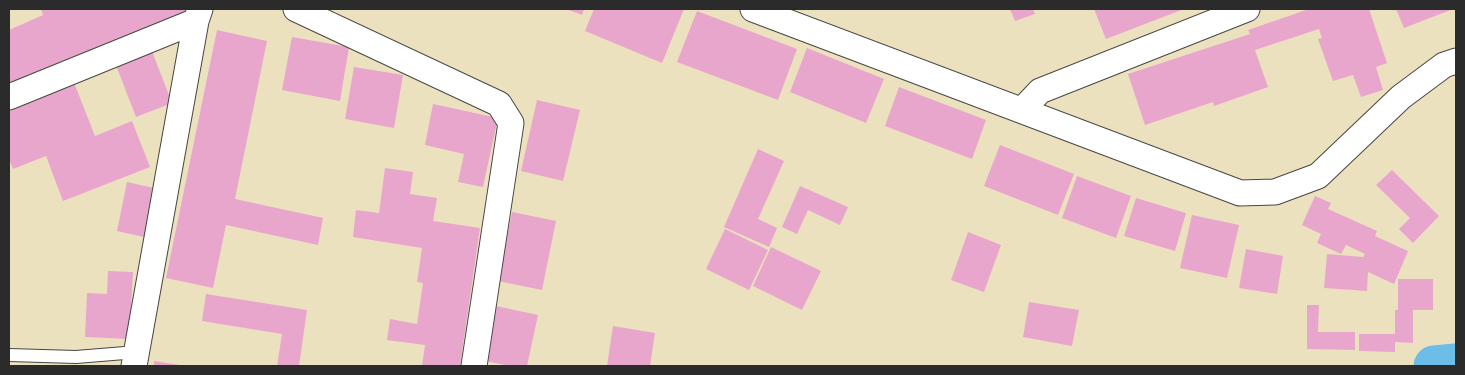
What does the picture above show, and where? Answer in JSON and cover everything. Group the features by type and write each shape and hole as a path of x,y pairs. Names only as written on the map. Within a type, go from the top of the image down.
{"street":[{"path":"296,9 499,104 510,123 474,366"},
{"path":"754,9 1240,193 1275,192 1318,176 1401,97 1444,65 1456,60"},
{"path":"1022,110 1040,91 1247,9"},
{"path":"9,97 198,15"},
{"path":"135,359 198,15"}],"lane":[{"path":"9,355 135,359"}],"building":[{"path":"41,9 191,9 9,87 9,30 43,15"},
{"path":"566,9 584,9 582,15"},
{"path":"594,9 684,9 662,63 585,31"},
{"path":"1010,9 1033,9 1035,14 1015,21"},
{"path":"1094,9 1184,9 1106,39"},
{"path":"1309,9 1369,9 1387,63 1376,67 1383,90 1361,97 1353,75 1333,81 1318,39 1322,38 1319,29 1255,50 1268,87 1214,106 1213,102 1145,125 1128,74 1250,34 1248,30"},
{"path":"1396,9 1453,9 1404,28"},
{"path":"697,11 797,49 778,100 677,62"},
{"path":"217,30 267,41 235,199 323,218 318,245 226,225 213,288 166,278"},
{"path":"292,37 349,47 340,101 282,90"},
{"path":"150,46 172,103 136,117 114,60"},
{"path":"807,48 884,79 866,123 790,92"},
{"path":"354,67 403,75 394,128 345,119"},
{"path":"73,80 95,136 132,121 150,167 63,201 46,156 13,169 9,159 9,105"},
{"path":"899,87 986,120 972,159 885,126"},
{"path":"537,100 580,110 563,181 521,171"},
{"path":"433,104 498,118 483,187 458,182 464,154 425,145"},
{"path":"1000,145 1074,174 1058,215 984,186"},
{"path":"758,149 784,161 758,219 777,228 769,247 724,227"},
{"path":"385,168 413,172 410,194 437,198 433,221 480,228 460,366 422,366 425,345 387,340 390,319 417,324 423,283 417,282 422,248 353,237 356,210 379,213"},
{"path":"1392,170 1439,216 1413,243 1399,229 1410,218 1376,185"},
{"path":"1077,176 1131,196 1116,238 1062,218"},
{"path":"127,182 154,188 144,237 117,231"},
{"path":"800,186 848,207 840,225 808,210 797,234 782,227"},
{"path":"1315,196 1331,203 1328,209 1377,231 1375,236 1408,251 1394,284 1368,272 1367,291 1324,288 1327,254 1363,257 1365,254 1346,245 1341,254 1317,243 1321,234 1302,225"},
{"path":"1136,198 1186,213 1175,251 1124,236"},
{"path":"512,212 556,221 542,290 498,281"},
{"path":"1192,215 1239,225 1227,278 1180,268"},
{"path":"725,229 768,250 749,290 706,269"},
{"path":"968,232 1001,245 984,292 951,280"},
{"path":"771,247 821,271 802,310 753,286"},
{"path":"1246,249 1283,256 1277,294 1239,288"},
{"path":"108,271 133,272 129,339 85,337 87,293 107,294"},
{"path":"1398,279 1433,279 1433,310 1413,310 1413,343 1395,342 1395,352 1359,351 1359,334 1395,334 1395,310 1398,310"},
{"path":"206,294 307,310 299,366 277,366 282,334 202,321"},
{"path":"1029,302 1079,310 1072,346 1023,337"},
{"path":"1307,305 1319,305 1318,332 1355,332 1355,350 1307,349"},
{"path":"496,306 538,315 527,366 510,366 485,361"},
{"path":"613,326 655,333 650,366 607,366"},
{"path":"154,361 180,365 180,366 154,366"}],"waterway":[{"path":"1434,366 1456,364"}]}
